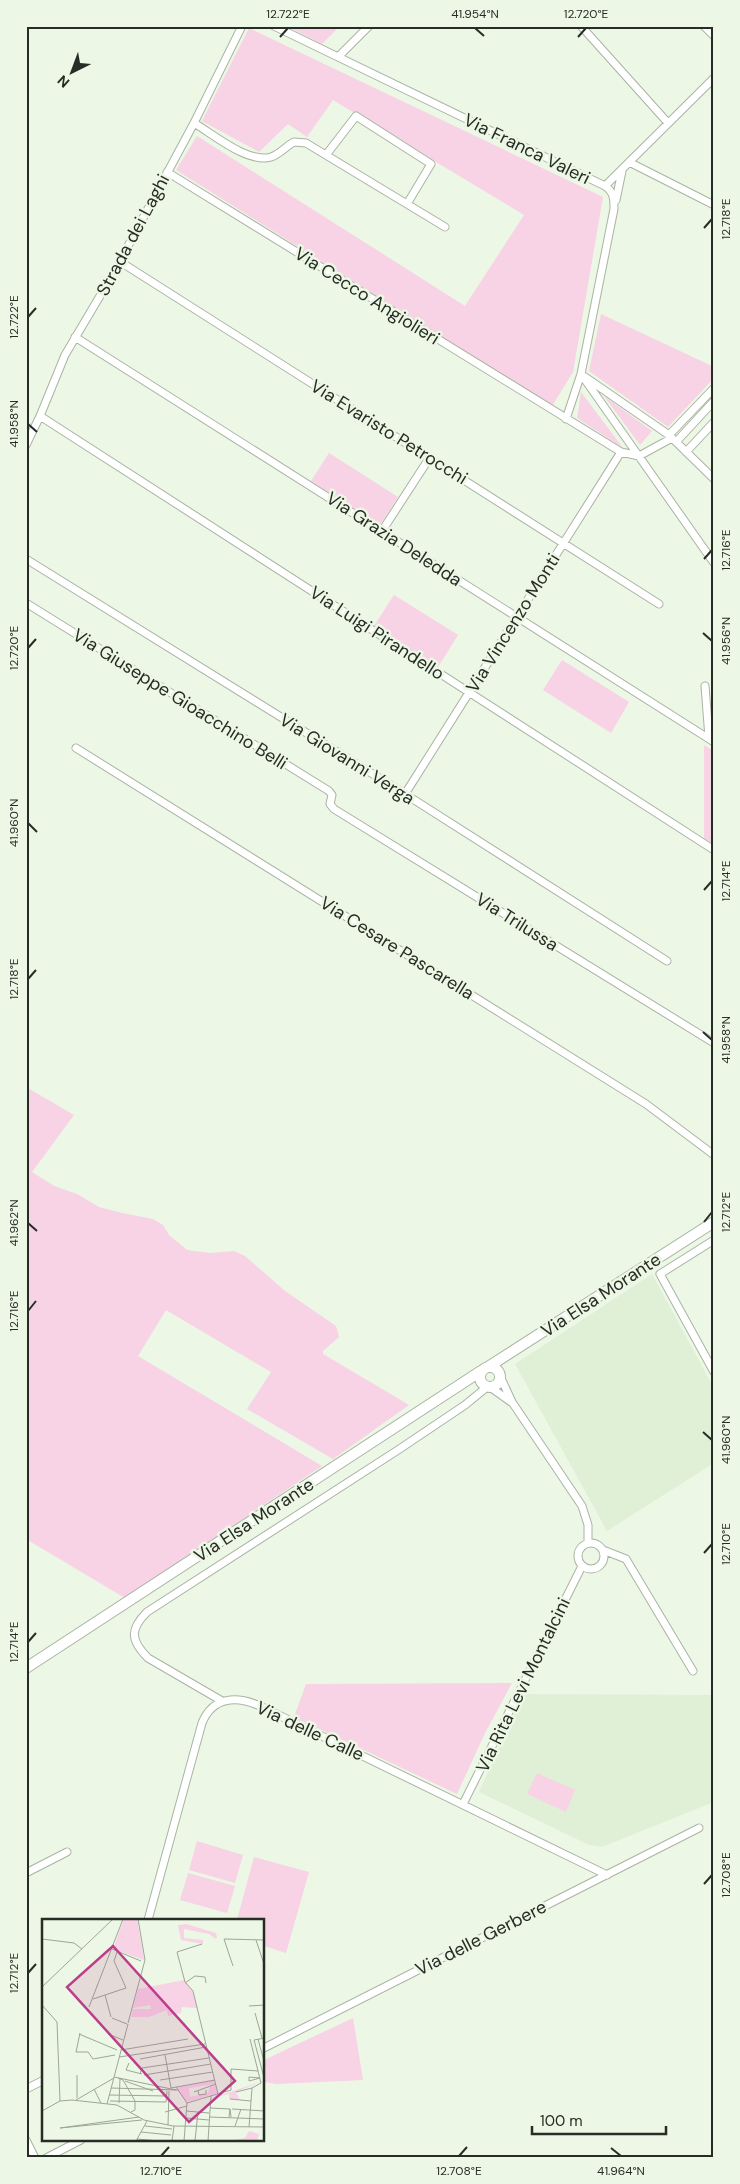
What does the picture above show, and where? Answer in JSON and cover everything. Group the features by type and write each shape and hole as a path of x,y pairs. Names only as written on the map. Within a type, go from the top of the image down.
{"street":[{"name":"Strada dei Laghi","path":"26,445 40,416 60,364 74,337 100,296 194,122 242,26"},
{"name":"Via Franca Valeri","path":"274,26 605,186 613,194 614,209"},
{"path":"338,56 368,26"},
{"path":"581,26 668,123"},
{"path":"704,26 714,36"},
{"path":"605,186 714,78"},
{"path":"326,155 356,116 431,164 407,204"},
{"path":"194,122 238,150 255,157 271,157 298,142 309,145 445,227"},
{"path":"630,162 714,205"},
{"path":"566,419 581,374 622,171"},
{"name":"Via Cecco Angiolieri","path":"167,172 566,419 621,452 639,456"},
{"name":"Via Evaristo Petrocchi","path":"119,261 659,604"},
{"name":"Via Grazia Deledda","path":"74,337 711,740"},
{"path":"581,374 672,439 714,479"},
{"path":"581,374 714,564"},
{"path":"672,439 714,388"},
{"path":"639,456 672,439 714,402"},
{"name":"Via Luigi Pirandello","path":"40,416 714,850"},
{"path":"686,452 714,422"},
{"name":"Via Vincenzo Monti","path":"405,794 518,618 563,542 621,452"},
{"path":"382,531 430,457"},
{"name":"Via Giovanni Verga","path":"26,560 405,794 667,960"},
{"name":"Via Giuseppe Gioacchino Belli","path":"26,603 329,791 332,796"},
{"path":"705,686 711,740"},
{"name":"Via Cesare Pascarella","path":"76,748 646,1104 714,1155"},
{"name":"Via Trilussa","path":"332,796 330,804 334,809 714,1042"},
{"name":"Via Elsa Morante","path":"26,1668 714,1222"},
{"path":"714,1240 660,1274 714,1372"},
{"path":"148,1919 202,1722 211,1708 222,1701 148,1658 139,1649 135,1639 134,1629 138,1622 147,1612 398,1450 465,1405 488,1387 498,1382 500,1376 496,1369 485,1369 480,1380 488,1387 512,1402"},
{"name":"Via Rita Levi Montalcini","path":"463,1804 582,1566 577,1555 580,1547 588,1543 588,1525 582,1506 512,1402 500,1376"},
{"path":"588,1543 596,1544 603,1550 626,1559 693,1671"},
{"path":"582,1566 590,1569 599,1567 604,1559 603,1550"},
{"name":"Via delle Calle","path":"222,1701 242,1700 260,1706 607,1875"},
{"name":"Via delle Gerbere","path":"265,2047 699,1828"},
{"path":"26,1873 67,1852"},
{"path":"26,2089 42,2081"},
{"path":"26,2140 35,2158"},
{"path":"46,2158 77,2142"}],"shaded area":[{"path":"286,26 340,26 322,44"},
{"path":"249,28 603,197 573,372 552,406 176,170 197,136 465,306 524,215 333,100 307,137 288,124 259,152 202,121"},
{"path":"601,314 714,367 714,378 668,427 589,371"},
{"path":"581,392 623,448 577,418"},
{"path":"604,396 652,431 640,445"},
{"path":"329,453 398,497 380,525 311,481"},
{"path":"394,595 458,635 438,667 374,626"},
{"path":"562,660 629,702 611,733 543,690"},
{"path":"704,745 714,751 714,845 704,838"},
{"path":"26,1087 74,1115 32,1172 54,1186 77,1194 99,1207 153,1219 163,1225 169,1235 187,1250 210,1253 234,1251 245,1256 285,1291 336,1326 339,1337 323,1351 323,1354 409,1405 333,1459 247,1409 271,1372 166,1310 138,1356 322,1466 125,1598 26,1539"},
{"path":"652,1274 714,1388 714,1463 607,1531 515,1364"},
{"path":"512,1683 485,1733 457,1794 294,1717 306,1684"},
{"path":"523,1694 714,1695 714,1802 602,1847 589,1845 479,1792"},
{"path":"537,1773 575,1790 566,1812 527,1794"},
{"path":"197,1841 243,1855 235,1883 189,1870"},
{"path":"254,1857 309,1872 286,1953 265,1946 265,1919 237,1919"},
{"path":"188,1873 235,1886 227,1913 180,1900"},
{"path":"353,2018 363,2080 276,2084 265,2082 265,2060"}]}
